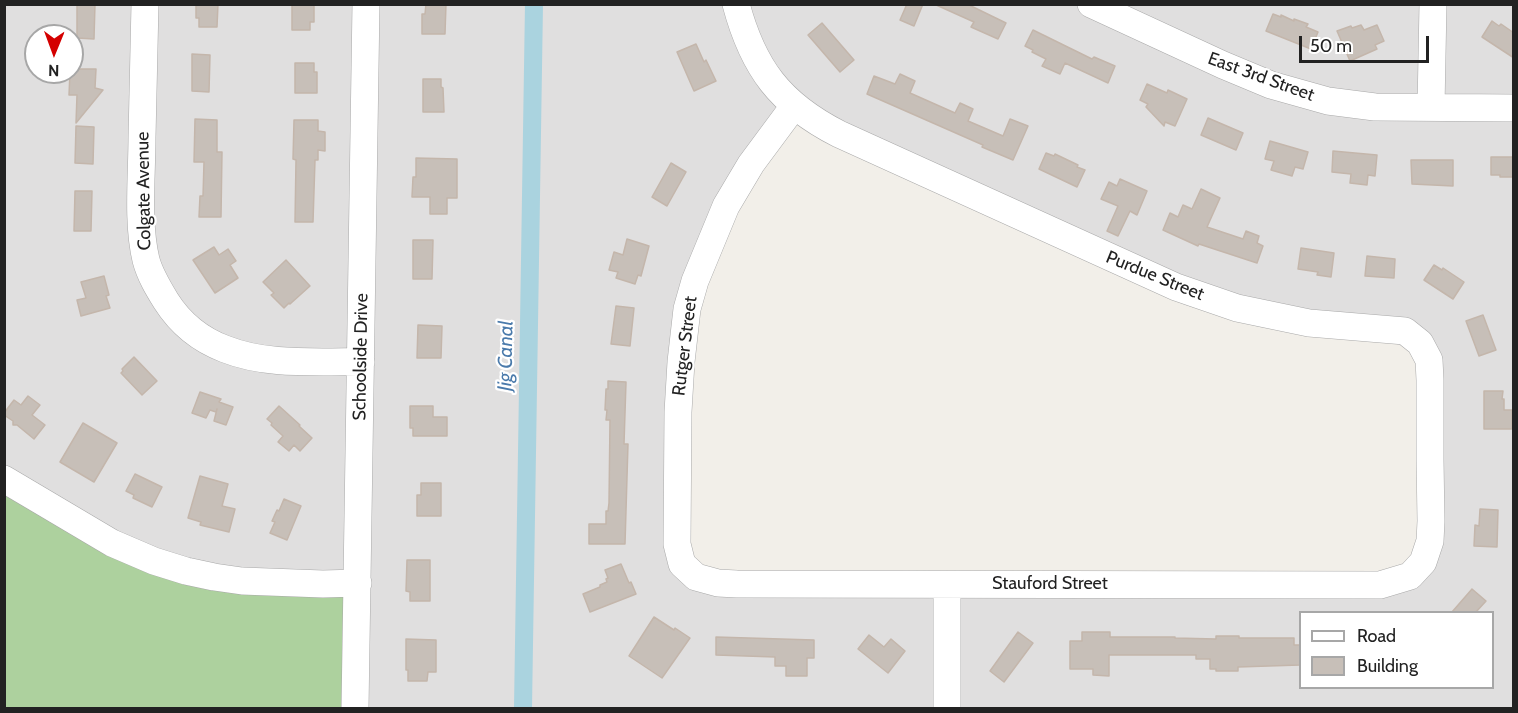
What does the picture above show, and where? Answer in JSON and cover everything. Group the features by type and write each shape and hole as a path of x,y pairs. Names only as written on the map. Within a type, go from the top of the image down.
{"street":[{"name":"Colgate Avenue","path":"145,4 142,235 146,261 155,284 173,312 189,328 207,341 225,349 246,356 268,359 361,362"},
{"name":"Schoolside Drive","path":"355,708 366,4"},
{"name":"Purdue Street","path":"736,4 750,48 762,68 794,106 816,123 1176,287 1237,308 1309,323 1405,331 1420,343 1428,360 1431,380 1431,521 1430,541 1423,562 1410,576"},
{"name":"East 3rd Street","path":"1091,4 1271,85 1328,101 1375,107 1514,108"},
{"path":"1431,107 1433,4"},
{"name":"Rutger Street","path":"691,573 682,564 677,543 678,412 687,309 695,280 726,206 751,164 794,106"},
{"path":"4,479 112,543 154,561 186,571 242,581 358,583"},
{"name":"Stauford Street","path":"691,573 696,577 718,583 947,585 1380,585 1410,576"},
{"path":"947,585 947,708"}],"shaded area":[{"path":"4,5 1513,5 1513,708 353,708 235,588 5,487","holes":["801,124 1185,305 1259,327 1390,342 1415,350 1428,374 1419,569 1351,594 685,579 680,341 758,145 778,126"]}],"green space":[{"path":"4,487 125,557 348,593 353,708 5,708"}],"building":[{"path":"77,4 95,4 94,39 84,38 84,24 77,24"},
{"path":"196,4 218,4 217,27 199,27 199,18 196,18"},
{"path":"292,4 314,4 314,22 310,22 310,30 292,30"},
{"path":"426,4 446,4 445,34 422,34 422,14 425,14"},
{"path":"907,4 923,4 914,26 900,20"},
{"path":"934,4 967,4 1006,23 998,39 971,27 974,22"},
{"path":"1273,14 1308,24 1306,27 1318,32 1311,49 1266,31"},
{"path":"1492,21 1514,33 1514,58 1482,37"},
{"path":"822,23 854,60 840,72 808,35"},
{"path":"1361,25 1364,30 1377,25 1384,41 1375,45 1377,49 1350,61 1337,31"},
{"path":"1033,30 1092,59 1094,57 1115,66 1108,83 1065,63 1060,74 1042,66 1046,59 1025,46"},
{"path":"696,44 716,81 694,91 677,52"},
{"path":"192,54 210,55 209,92 192,91"},
{"path":"295,63 314,63 314,72 317,72 317,93 295,93"},
{"path":"84,69 96,69 95,88 103,90 76,123 77,95 69,95 69,84 84,84"},
{"path":"900,74 915,81 910,93 955,113 960,103 973,109 968,121 1003,136 1010,119 1028,126 1013,160 867,94 874,76 895,84"},
{"path":"423,79 441,79 444,112 423,112"},
{"path":"1147,84 1187,99 1175,126 1165,122 1164,126 1146,107 1148,104 1140,100"},
{"path":"1208,118 1243,133 1236,150 1201,135"},
{"path":"195,119 217,120 217,152 222,152 221,217 199,217 200,196 203,196 204,162 194,162"},
{"path":"294,120 318,120 318,131 325,132 325,151 318,150 318,160 315,160 313,222 295,222"},
{"path":"76,126 94,127 93,164 75,163"},
{"path":"1270,141 1308,152 1303,169 1295,167 1292,176 1271,170 1274,161 1265,159"},
{"path":"1333,151 1377,155 1375,176 1368,175 1367,185 1350,183 1351,174 1332,172"},
{"path":"1046,153 1054,156 1055,154 1085,170 1077,187 1039,169"},
{"path":"1491,157 1514,157 1514,177 1491,175"},
{"path":"416,158 457,159 457,198 447,198 447,214 430,214 430,197 412,197 413,177 416,177"},
{"path":"1411,160 1453,160 1453,186 1412,184"},
{"path":"671,163 686,172 667,206 652,197"},
{"path":"1120,179 1147,191 1137,215 1130,211 1118,236 1107,231 1118,206 1101,199 1109,182 1117,186"},
{"path":"1201,189 1220,198 1207,227 1243,239 1246,231 1259,236 1257,243 1263,246 1257,263 1199,244 1198,246 1163,230 1170,213 1178,217 1183,205 1192,209"},
{"path":"75,191 92,191 91,231 74,231"},
{"path":"627,239 649,246 641,276 638,275 635,284 616,278 618,272 609,270 614,252 623,255"},
{"path":"413,240 433,240 432,279 413,279"},
{"path":"214,247 219,255 228,249 236,261 230,265 238,278 215,293 193,260"},
{"path":"1301,248 1334,253 1331,277 1298,269"},
{"path":"1367,256 1395,259 1394,278 1365,276"},
{"path":"286,260 310,286 284,308 271,295 274,293 263,282"},
{"path":"1434,265 1442,270 1443,268 1464,282 1453,299 1424,280"},
{"path":"104,276 110,308 81,316 77,300 86,298 81,282"},
{"path":"616,306 634,308 630,346 611,344"},
{"path":"1483,315 1496,350 1479,356 1466,321"},
{"path":"418,325 442,326 441,358 417,358"},
{"path":"134,357 157,381 142,395 121,373"},
{"path":"608,381 626,382 624,444 628,444 625,544 589,544 589,524 606,524 606,511 608,511 609,503 610,420 606,420 607,410 605,410"},
{"path":"1484,391 1503,391 1504,410 1512,410 1512,429 1484,429"},
{"path":"200,392 221,399 219,402 233,407 226,425 214,421 217,409 216,412 210,410 206,418 192,413"},
{"path":"28,396 40,405 32,415 45,425 34,439 17,425 13,425 13,421 4,415 14,400 21,405"},
{"path":"279,406 312,438 300,451 294,445 289,451 278,442 283,436 267,419"},
{"path":"410,406 433,406 433,417 447,417 447,436 413,436 413,428 410,428"},
{"path":"83,423 117,443 94,482 60,462"},
{"path":"135,474 162,487 152,507 133,498 134,495 126,491"},
{"path":"200,476 228,484 222,506 235,509 229,532 200,525 201,522 188,518"},
{"path":"421,483 441,483 441,516 417,516 417,495 421,495"},
{"path":"284,499 301,506 287,540 270,533 275,522 272,521"},
{"path":"1480,509 1498,510 1497,547 1474,546 1475,525 1479,526"},
{"path":"407,560 430,560 430,601 410,601 410,592 406,591"},
{"path":"621,564 636,594 590,612 583,594 607,582 605,570"},
{"path":"1472,589 1486,601 1477,611 1453,611"},
{"path":"654,617 690,638 662,678 629,656"},
{"path":"1018,632 1033,643 1004,682 990,671"},
{"path":"1082,632 1110,632 1110,637 1294,638 1294,645 1299,645 1299,665 1238,667 1238,671 1216,671 1216,669 1210,669 1210,659 1196,659 1196,655 1109,655 1109,676 1093,675 1093,669 1070,669 1070,641 1082,641"},
{"path":"869,635 884,647 891,639 905,651 888,673 858,649"},
{"path":"716,637 814,640 814,658 807,658 807,676 786,676 786,666 775,666 775,657 716,655"},
{"path":"406,639 436,640 436,672 428,672 427,681 408,681"}],"waterway":[{"name":"Jig Canal","path":"523,708 534,4"}]}
